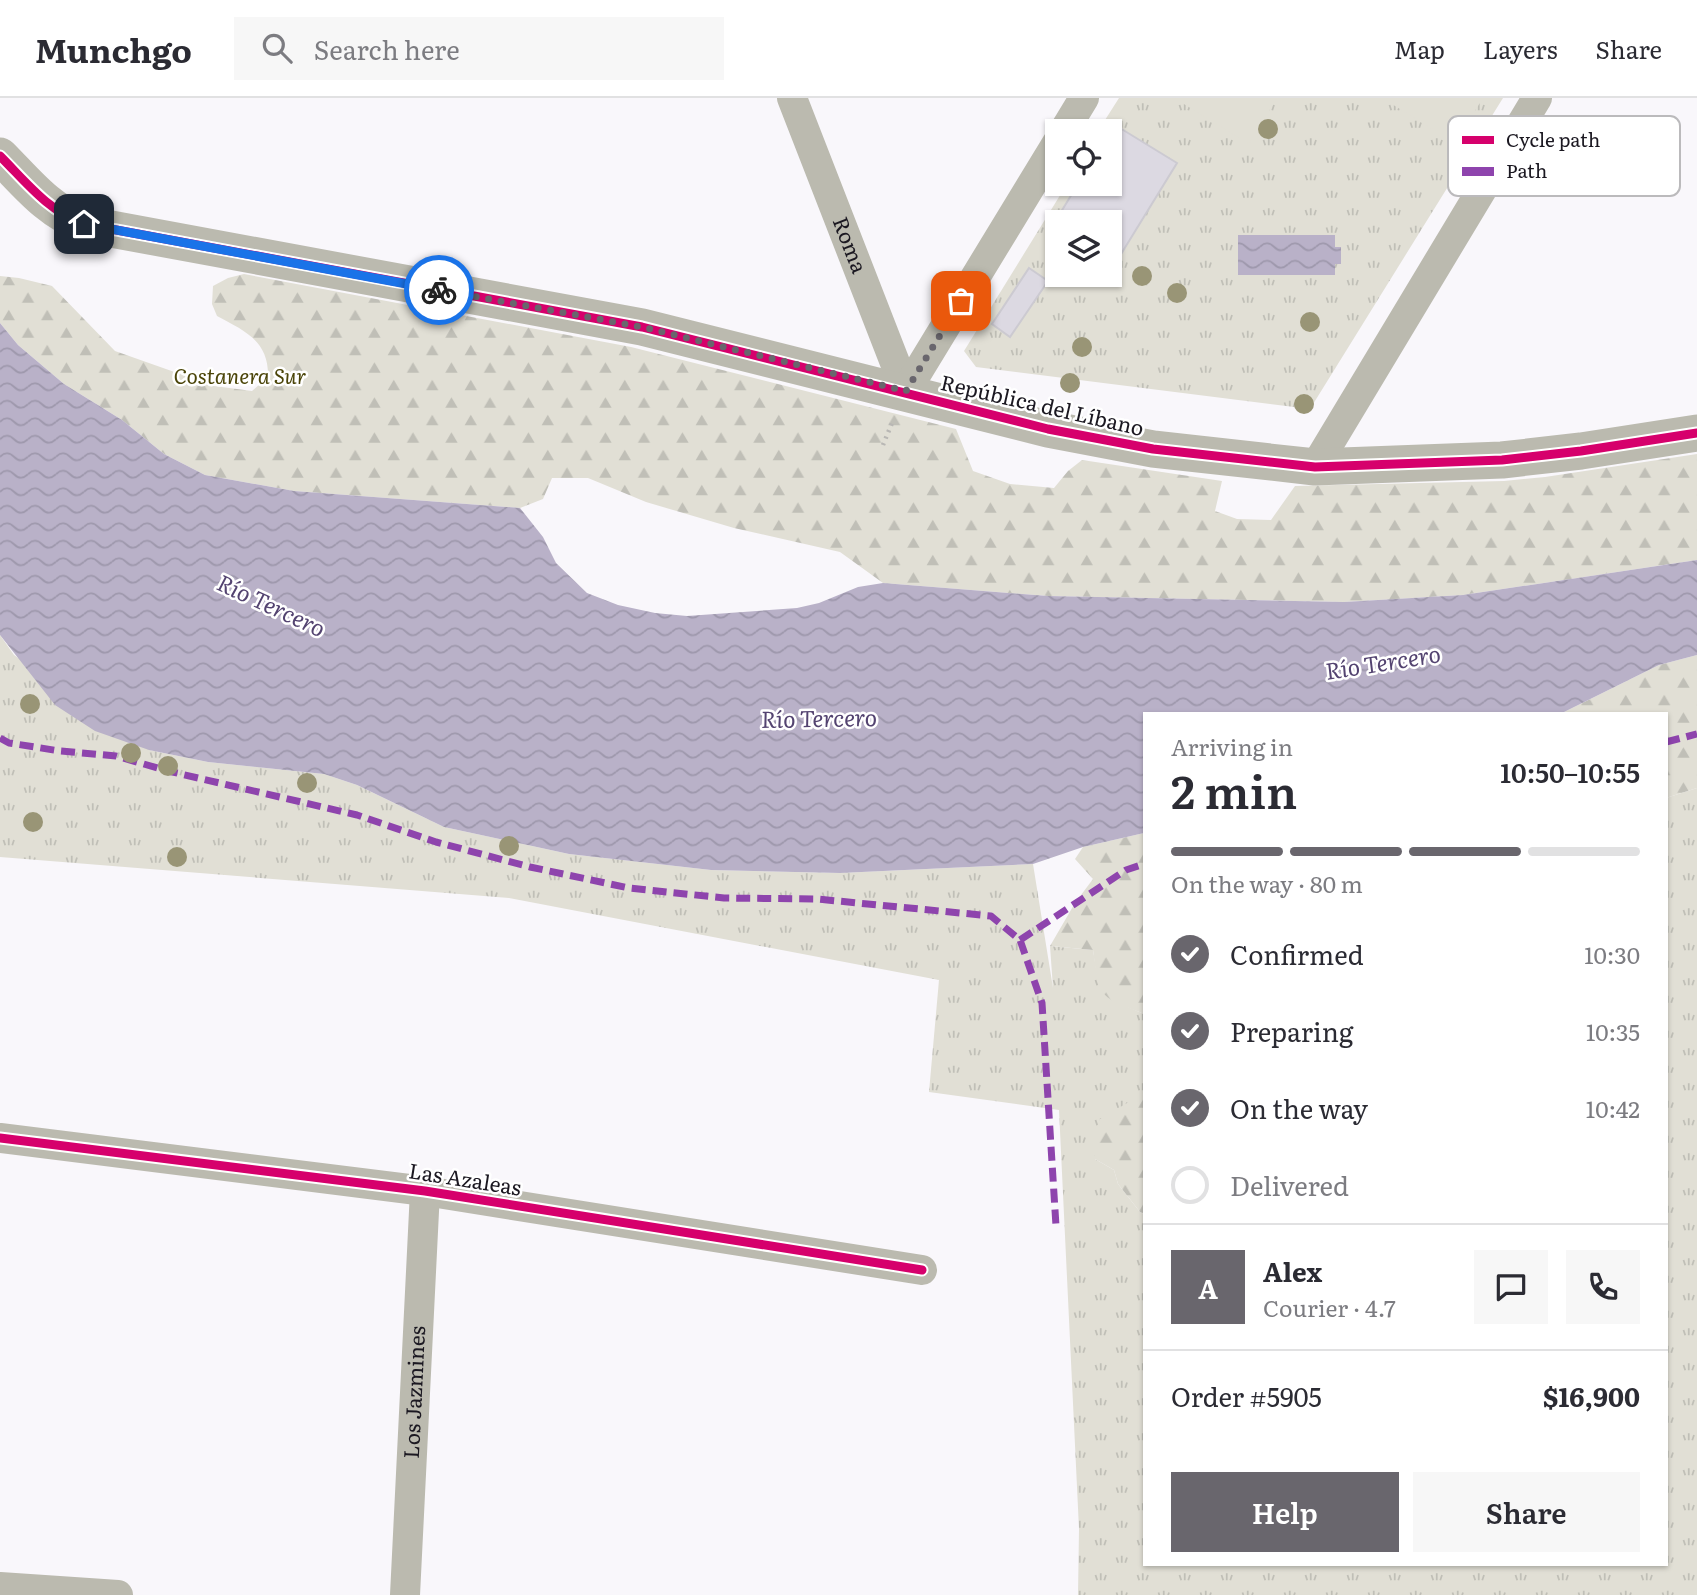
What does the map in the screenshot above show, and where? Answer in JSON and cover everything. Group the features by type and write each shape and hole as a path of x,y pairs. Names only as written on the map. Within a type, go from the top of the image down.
{"street":[{"name":"Roma","path":"792,98 906,391"},
{"path":"1071,119 1084,98"},
{"path":"1526,116 1537,98"},
{"name":"República del Líbano","path":"0,156 50,206 67,218 84,224 642,327 906,391 1048,429 1153,449 1315,467 1502,460 1697,433"},
{"path":"906,391 1045,163"},
{"path":"1315,467 1478,196"},
{"name":"Las Azaleas","path":"0,1138 425,1191 922,1270"},
{"name":"Los Jazmines","path":"405,1595 425,1191"},
{"path":"0,1587 118,1595"}],"green space":[{"path":"1119,98 1503,98 1492,116 1448,116 1448,187 1310,409 976,367 964,351 1045,220 1045,287 1122,287 1122,210 1051,210 1060,196 1122,196 1122,119 1106,119"},
{"path":"1174,98 1277,98 1249,144"},
{"path":"1382,98 1483,98 1472,116 1448,116 1448,139"},
{"name":"Costanera Sur","path":"244,274 631,347 956,429 973,471 1010,484 1054,488 1068,471 1082,460 1222,481 1215,511 1237,519 1271,520 1295,486 1504,481 1697,454 1697,560 1463,595 1344,602 1048,596 883,583 840,552 734,528 646,502 588,478 552,478 543,499 520,508 294,491 205,475 164,454 122,420 64,384 18,345 0,323 0,276 52,286 115,351 214,386 252,391 268,377 264,354 246,332 217,316 212,304 213,286"},
{"path":"0,635 14,655 149,750 208,762 324,774 357,785 444,827 569,854 711,870 840,873 1033,864 1053,988 1050,946 1093,950 1097,974 1121,1004 1143,1014 1143,1094 1095,1159 1114,1170 1118,1184 1143,1214 1143,1566 1668,1566 1668,797 1697,788 1697,1595 1078,1595 1079,1529 1059,1110 929,1092 939,980 509,898 0,857"},
{"path":"1697,655 1697,788 1668,797 1668,712 1564,712 1659,665"},
{"path":"1143,833 1143,1014 1104,994 1098,979 1093,950 1050,946 1075,903 1093,879 1075,859 1083,847"},
{"path":"1143,1094 1143,1214 1118,1184 1114,1170 1095,1159 1092,1140 1100,1119"}],"water":[{"path":"1238,235 1335,235 1335,247 1341,247 1341,264 1335,264 1335,275 1238,275"},
{"name":"Río Tercero","path":"0,323 18,345 64,384 122,420 164,454 205,475 294,491 520,508 543,537 556,563 587,593 618,605 655,613 687,616 797,608 819,603 858,587 883,583 1048,596 1344,602 1463,595 1697,560 1697,655 1659,665 1564,712 1143,712 1143,833 1083,847 1033,864 840,873 711,870 569,854 444,827 357,785 324,774 208,762 149,750 95,731 55,705 0,635"}],"building":[{"path":"1122,129 1177,163 1122,252 1122,210 1062,210 1071,196 1122,196"},
{"path":"1029,268 1045,279 1045,285 1010,337 992,324"}],"marked path":[{"path":"1668,741 1697,734"},
{"path":"0,738 9,743 60,751 116,756 168,771 357,815 436,842 530,867 629,888 724,898 817,899 991,916 1020,940 1042,1003 1056,1226"},
{"path":"1020,940 1126,870 1143,864"}],"cycle path":[{"path":"0,156 48,204 84,224 642,327 1048,429 1153,449 1315,467 1502,460 1697,433"},
{"path":"0,1138 425,1191 922,1270"}],"way so far":[{"path":"439,290 642,327 906,391 961,301"}],"route":[{"path":"84,224 439,290"}]}
